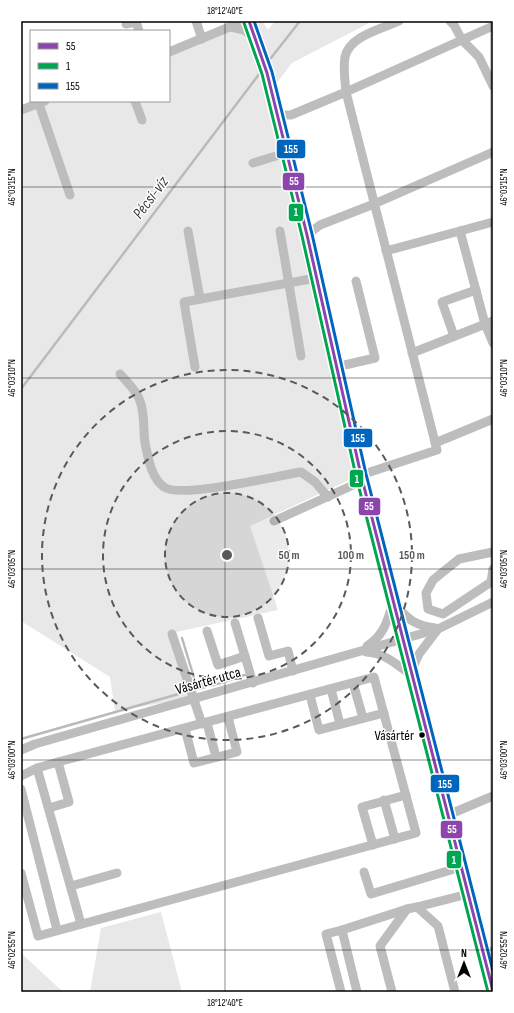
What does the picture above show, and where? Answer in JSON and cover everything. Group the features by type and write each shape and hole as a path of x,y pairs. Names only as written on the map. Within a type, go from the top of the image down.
{"street":[{"path":"196,21 202,39"},
{"path":"170,52 202,39 232,24 244,21"},
{"path":"248,21 257,41 267,73 307,235 361,478 410,674 493,991"},
{"path":"274,521 328,497 361,478 437,450 346,92 345,58 349,48 359,39 398,21"},
{"path":"450,21 454,25 462,40 479,56 493,86"},
{"path":"126,24 136,22 139,30"},
{"path":"232,24 250,33 257,41"},
{"path":"277,115 291,115 493,26"},
{"path":"21,110 42,102 70,195"},
{"path":"135,102 142,120"},
{"path":"307,235 320,225 374,204 493,152"},
{"path":"253,163 286,153"},
{"path":"386,251 493,222"},
{"path":"188,231 200,299"},
{"path":"280,231 302,356"},
{"path":"460,231 476,290 489,322 493,343"},
{"path":"195,367 184,302 316,278"},
{"path":"336,367 375,358 356,281"},
{"path":"454,336 442,302 476,290"},
{"path":"412,353 489,322"},
{"path":"120,374 140,400 145,442 151,467 157,480 164,487 172,491 192,491 301,472 315,482 328,497"},
{"path":"435,443 493,419"},
{"path":"493,552 459,559 433,580 426,593 428,609 443,614 491,582 493,569"},
{"name":"Vásártér utca","path":"21,750 42,742 194,700 438,629 493,602"},
{"path":"393,603 412,622 421,627 438,629"},
{"path":"359,652 377,640 384,629 393,603"},
{"path":"258,618 269,656 288,651 293,671"},
{"path":"235,623 253,683"},
{"path":"410,674 419,654 438,629"},
{"path":"207,630 218,665 245,656"},
{"path":"172,634 194,700 205,723 216,757"},
{"path":"359,652 376,652 385,656 410,674"},
{"path":"21,776 38,768 58,762 374,677 416,833 38,936 21,873"},
{"path":"353,683 363,718"},
{"path":"331,689 340,724"},
{"path":"310,695 319,730 384,713"},
{"path":"185,729 194,763 237,752 228,717"},
{"path":"49,808 69,802 58,762"},
{"path":"38,768 81,924"},
{"path":"21,789 56,930"},
{"path":"373,845 362,807 406,795"},
{"path":"448,815 493,796"},
{"path":"384,800 395,839"},
{"path":"364,872 371,894 461,867"},
{"path":"71,886 117,873"},
{"path":"341,992 326,934 417,907 468,894"},
{"path":"417,907 438,926 455,992"},
{"path":"392,992 380,946 407,910"},
{"path":"342,930 357,992"},
{"path":"483,956 493,951"}],"shaded area":[{"path":"241,21 262,21 268,30 275,21 373,21 292,63 269,93 360,475 250,526 278,610 176,632 199,697 115,711 110,677 21,621 21,108 36,102 170,102 170,50"},
{"path":"161,912 182,992 90,992 101,928"},
{"path":"21,953 63,992 21,992"}],"waterway":[{"name":"Pécsi-víz","path":"267,63 300,21"},
{"name":"Pécsi-víz","path":"21,389 263,69"},
{"path":"182,638 195,681 200,684 219,684 245,675"},
{"path":"198,689 205,687"},
{"path":"21,739 182,693"}],"transit line":[{"name":"55","path":"249,21 267,73 307,235 361,475 493,991"},
{"name":"155","path":"254,21 272,72 312,234 366,474 493,971"},
{"name":"1","path":"244,23 262,74 302,236 356,476 488,992"}],"place":[{"name":"Vásártér","path":"422,735"}]}
